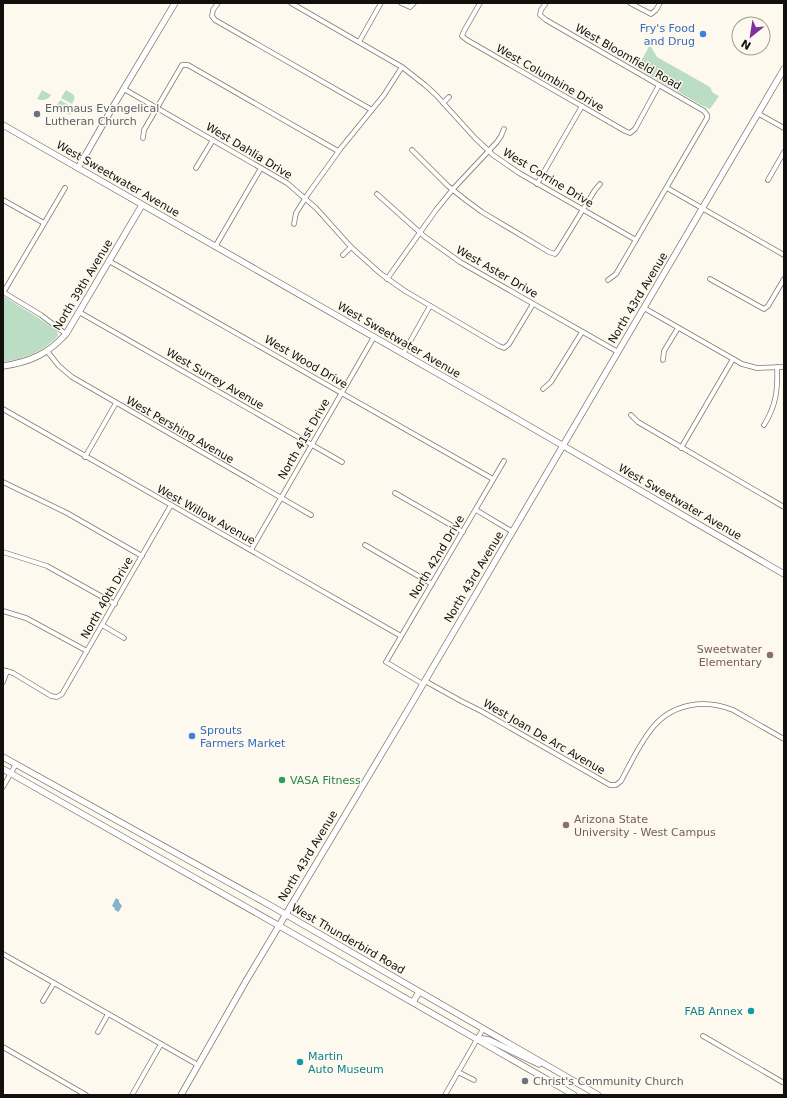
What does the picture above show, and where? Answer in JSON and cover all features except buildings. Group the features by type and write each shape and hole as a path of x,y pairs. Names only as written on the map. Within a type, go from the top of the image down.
{"main road":[{"path":"78,168 174,3"},
{"name":"North 43rd Avenue","path":"180,1095 285,914 513,532 784,70"},
{"name":"West Sweetwater Avenue","path":"3,125 784,574"},
{"name":"North 39th Avenue","path":"3,366 28,361 47,351 66,334 142,205"},
{"name":"West Thunderbird Road","path":"3,757 285,914 598,1095"},
{"name":"West Thunderbird Road","path":"3,769 279,925 574,1095"},
{"path":"413,1002 419,992"},
{"path":"477,1040 489,1040 533,1062 548,1066"}],"street":[{"path":"218,3 213,10 212,16 215,20 372,110"},
{"name":"West Corrine Drive","path":"291,3 402,67 426,85 488,151 515,171 636,240"},
{"path":"359,42 381,3"},
{"path":"401,3 410,7 414,3"},
{"name":"West Columbine Drive","path":"480,3 462,36 625,131 630,133 635,129 659,85"},
{"name":"West Bloomfield Road","path":"546,3 541,10 540,15 546,20 704,111 707,115 707,118 667,188"},
{"path":"630,3 651,14 656,10 660,3"},
{"path":"143,138 144,130 182,65 188,65 338,151"},
{"path":"294,224 296,212 305,198 338,151 384,95 402,67"},
{"name":"West Dahlia Drive","path":"124,89 287,183 316,208 351,247 387,279 430,306 504,348 509,344 533,304"},
{"path":"443,103 450,97"},
{"path":"537,184 582,106"},
{"path":"759,114 784,128"},
{"path":"387,279 453,189 501,136 504,128"},
{"path":"196,168 213,140"},
{"path":"412,150 453,189 482,212 549,252 555,254 600,184"},
{"path":"768,180 784,152"},
{"path":"215,247 262,168"},
{"path":"65,188 3,293 41,315 66,334"},
{"path":"608,280 616,274 667,188 784,255"},
{"name":"West Aster Drive","path":"377,194 420,232 460,262 618,352"},
{"path":"3,200 44,223"},
{"path":"343,255 351,247"},
{"name":"West Wood Drive","path":"109,261 494,480"},
{"path":"710,279 764,309 782,287 784,279"},
{"path":"403,354 430,306"},
{"path":"644,308 742,364 757,368 784,367"},
{"name":"West Surrey Avenue","path":"79,312 342,462"},
{"path":"663,360 664,351 678,328"},
{"path":"543,389 551,382 582,332"},
{"name":"North 41st Drive","path":"251,550 374,337"},
{"name":"West Pershing Avenue","path":"47,351 59,366 72,378 311,515"},
{"path":"681,448 732,359"},
{"path":"764,425 773,409 777,395 777,367"},
{"path":"85,457 116,404"},
{"name":"West Willow Avenue","path":"3,409 401,636"},
{"path":"630,415 638,422 681,448 784,507"},
{"name":"North 42nd Drive","path":"386,662 504,461"},
{"path":"3,482 67,513 142,556"},
{"path":"395,493 463,532"},
{"name":"North 40th Drive","path":"5,670 13,673 51,696 57,697 62,694 171,505"},
{"path":"476,510 513,532"},
{"path":"365,545 432,584"},
{"path":"3,552 48,566 115,604"},
{"path":"3,611 26,618 49,629 86,651"},
{"path":"102,625 124,638"},
{"name":"West Joan De Arc Avenue","path":"386,662 481,711 610,785 616,785 620,781 654,726 666,715 679,708 703,704 718,705 732,710 784,739"},
{"path":"3,682 5,670"},
{"path":"3,787 5,779 11,774 16,764"},
{"path":"3,954 198,1065"},
{"path":"43,1001 54,983"},
{"path":"98,1032 108,1014"},
{"path":"445,1095 484,1029"},
{"path":"703,1036 784,1083"},
{"path":"132,1095 161,1044"},
{"path":"3,1048 86,1095"},
{"path":"458,1072 474,1080"}],"green space":[{"path":"650,45 657,57 710,87 713,93 719,96 710,109 637,68"},
{"path":"42,90 51,95 45,100 37,99"},
{"path":"66,90 74,96 72,104 61,98"},
{"path":"60,100 74,108 70,115 56,107"},
{"path":"3,296 57,331 58,336 52,342 33,354 19,359 3,362"}],"water":[{"path":"116,898 122,906 118,912 112,906"}],"place":[{"name":"Fry's Food and Drug","path":"703,34"},
{"name":"Emmaus Evangelical Lutheran Church","path":"37,114"},
{"name":"Sweetwater Elementary","path":"770,655"},
{"name":"Sprouts Farmers Market","path":"192,736"},
{"name":"VASA Fitness","path":"282,780"},
{"name":"Arizona State University - West Campus","path":"566,825"},
{"name":"FAB Annex","path":"751,1011"},
{"name":"Martin Auto Museum","path":"300,1062"},
{"name":"Christ's Community Church","path":"525,1081"}]}
